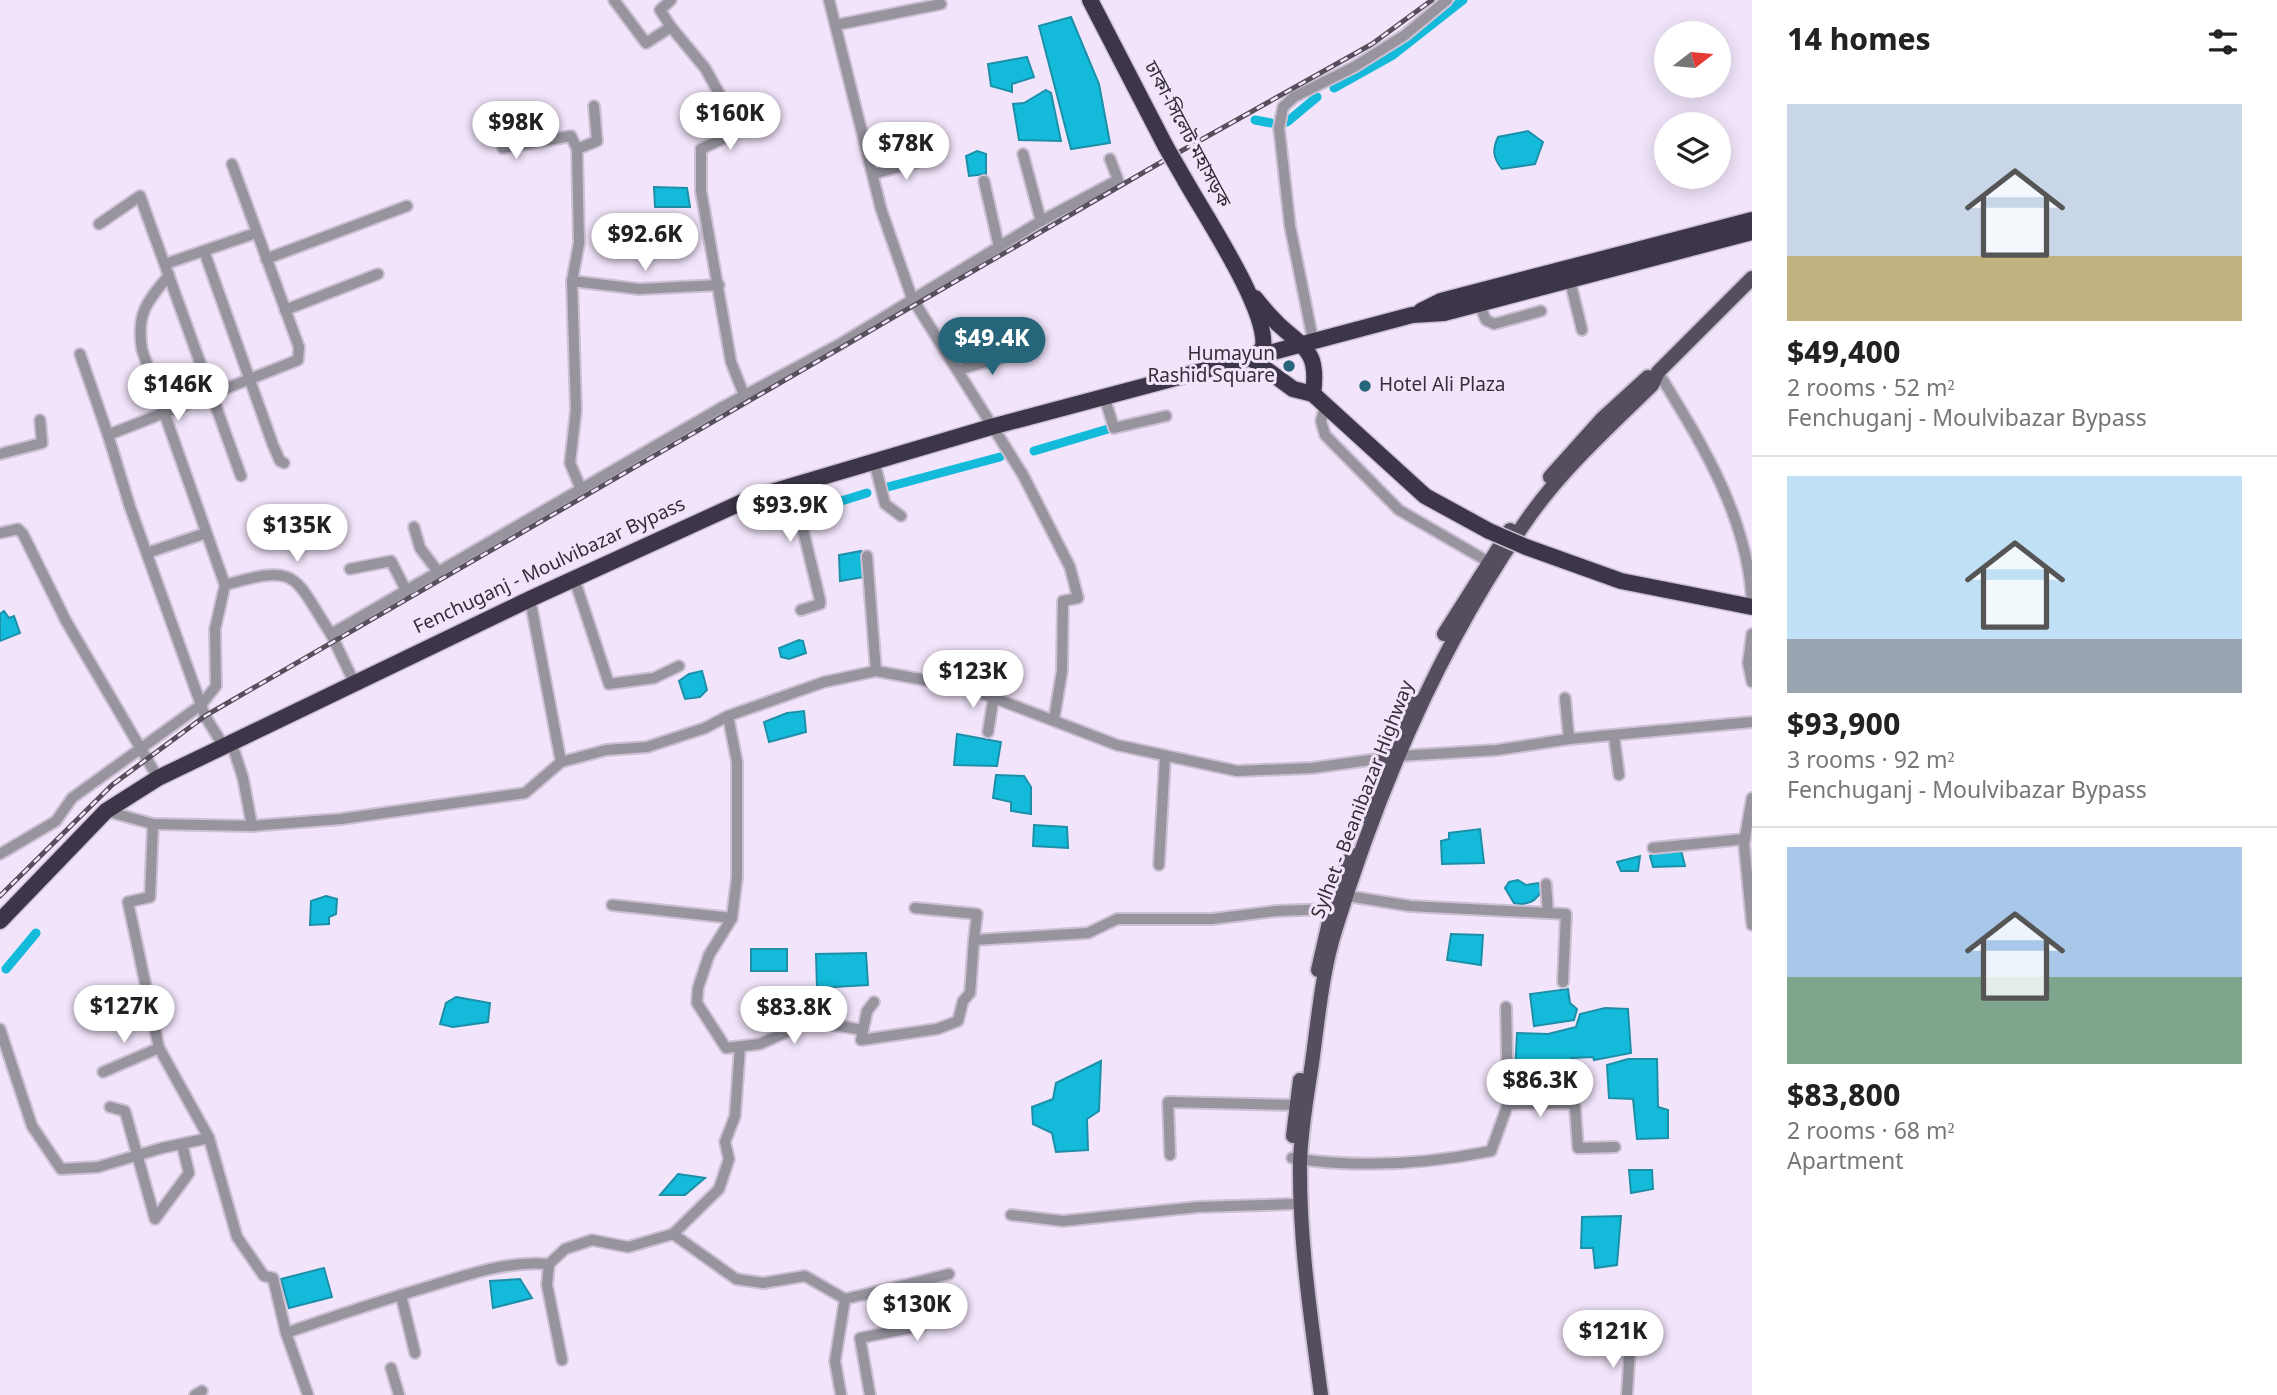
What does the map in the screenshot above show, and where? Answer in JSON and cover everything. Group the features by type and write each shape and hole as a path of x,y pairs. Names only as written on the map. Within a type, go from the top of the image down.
{"highway":[{"name":"ঢাকা-সিলেট মহাসড়ক","path":"1090,0 1166,147 1246,289 1263,331 1264,341 1263,348 1252,359"},
{"path":"1412,315 1441,301 1752,220"},
{"path":"1412,315 1444,313 1752,232"},
{"name":"ঢাকা-সিলেট মহাসড়ক","path":"1246,289 1279,325 1308,342"},
{"name":"Fenchuganj - Moulvibazar Bypass","path":"0,921 106,811 158,778 354,682 719,511 796,485 991,427 1412,315"},
{"path":"1308,342 1315,376 1313,394"},
{"path":"1252,359 1293,388 1313,394 1425,496 1489,531 1526,548 1621,581 1734,604 1752,605"}],"main road":[{"path":"1658,372 1752,278"},
{"name":"Sylhet - Beanibazar Highway","path":"1314,1395 1296,1263 1293,1204 1296,1105 1321,947 1332,909 1384,760 1451,620 1487,561 1564,459 1645,378 1658,372"},
{"name":"Sylhet - Beanibazar Highway","path":"1321,1395 1304,1264 1296,1158 1334,933 1413,717 1468,610 1524,523 1562,476 1652,385 1658,372"}],"street":[{"path":"614,0 646,43 671,27"},
{"path":"671,0 660,10 705,68 740,131 701,149 701,191 732,362 744,395"},
{"path":"829,0 873,174 912,298 1023,475 1070,567 1078,598 1063,601 1062,671 1054,719"},
{"path":"1308,342 1290,226 1279,128 1283,107 1294,97 1354,67 1405,35 1447,0"},
{"path":"836,25 941,4"},
{"path":"577,149 597,141 594,106"},
{"path":"497,132 503,148 571,136 577,149 579,243 572,281 576,410 570,463 581,489"},
{"path":"1023,154 1041,220"},
{"path":"873,174 932,158"},
{"path":"331,634 744,395 840,344 1041,220 1118,180 1110,159"},
{"path":"108,435 298,359 299,347 232,164"},
{"path":"984,181 999,247"},
{"path":"99,224 140,196 241,476"},
{"path":"266,259 407,206"},
{"path":"0,854 56,821 72,797 201,705 216,685 215,629 225,585 142,349 139,332 144,306 167,269 204,251 256,233"},
{"path":"204,251 273,445 280,461 284,463"},
{"path":"285,310 378,274"},
{"path":"572,281 639,289 719,285"},
{"path":"1570,281 1582,330"},
{"path":"1479,304 1486,320 1494,324 1541,311"},
{"path":"958,370 1016,353"},
{"path":"80,354 201,705 227,743 246,788 252,826"},
{"path":"1658,372 1702,447 1734,513 1743,538 1752,605"},
{"path":"1104,396 1114,428 1166,416"},
{"path":"1325,407 1321,421 1325,435 1399,510 1487,561"},
{"path":"0,454 42,443 40,420"},
{"path":"874,461 885,505 901,516"},
{"path":"796,485 820,600 820,604 801,610"},
{"path":"414,527 420,548 439,573"},
{"path":"0,533 18,529 23,534 66,621 158,778"},
{"path":"148,553 206,533"},
{"path":"867,556 876,671"},
{"path":"350,569 391,561 407,592"},
{"path":"225,585 261,574 281,574 295,581 307,592 354,682"},
{"path":"574,578 609,684 654,678 679,666"},
{"path":"530,599 561,762"},
{"path":"1752,634 1748,663 1752,682"},
{"path":"968,688 969,658"},
{"path":"106,811 153,824 252,826 341,819 525,793 561,762 606,750 647,747 705,728 727,716 824,682 876,671 994,695 1117,744 1165,757 1237,771 1312,768 1399,756 1497,750 1569,739 1752,722"},
{"path":"988,732 994,695"},
{"path":"1565,698 1569,739"},
{"path":"727,716 737,762 739,811 732,918 709,955 698,988 697,1003 726,1048 760,1044 811,1021 863,1030"},
{"path":"1614,736 1619,775"},
{"path":"1159,865 1165,757"},
{"path":"1752,797 1745,839 1752,925"},
{"path":"153,824 150,897 128,902 159,1048 209,1138 237,1237 263,1275 273,1278 286,1333 309,1395"},
{"path":"1653,848 1745,839"},
{"path":"1546,884 1548,913"},
{"path":"1348,896 1410,906 1567,916 1563,982"},
{"path":"612,905 732,918"},
{"path":"874,1002 867,1011 861,1040 937,1029 958,1021 962,1001 970,993 977,915 915,908"},
{"path":"974,940 1088,933 1117,919 1212,919 1276,911 1332,909"},
{"path":"1296,1158 1339,1163 1415,1161 1450,1159 1492,1151 1508,1104 1506,1007"},
{"path":"0,1030 33,1126 61,1169 98,1167 139,1154 209,1138"},
{"path":"562,1360 547,1286 549,1264 565,1249 592,1240 628,1247 673,1234 719,1189 729,1159 724,1142 735,1116 740,1047"},
{"path":"103,1072 159,1048"},
{"path":"1170,1155 1168,1101 1296,1105"},
{"path":"1508,1104 1571,1103 1575,1107 1578,1148 1615,1147"},
{"path":"110,1107 125,1111 155,1219 188,1174 182,1144"},
{"path":"1011,1216 1063,1221 1198,1207 1293,1204"},
{"path":"673,1234 736,1279 763,1283 805,1276 845,1299 949,1275"},
{"path":"286,1333 401,1295 515,1264 549,1264"},
{"path":"870,1395 860,1338 921,1326 913,1283"},
{"path":"401,1295 415,1353"},
{"path":"841,1395 835,1361 845,1299"},
{"path":"1627,1395 1630,1346"},
{"path":"391,1368 399,1395"}],"water":[{"path":"1071,17 1099,84 1110,143 1071,149 1039,26"},
{"path":"1027,57 1034,77 1012,84 1012,92 991,86 988,64"},
{"path":"1046,90 1051,93 1061,141 1019,140 1013,104 1024,103"},
{"path":"1528,131 1543,142 1535,164 1502,169 1494,154 1498,137"},
{"path":"977,151 986,154 986,174 969,176 966,156"},
{"path":"654,187 687,188 690,207 655,207"},
{"path":"861,551 864,577 840,581 839,555"},
{"path":"4,611 9,618 14,616 20,633 0,641 0,614"},
{"path":"803,641 806,653 789,659 781,657 779,648"},
{"path":"702,671 707,690 700,697 685,699 679,681 689,674"},
{"path":"804,711 806,732 769,742 764,722 787,713"},
{"path":"957,734 1001,742 997,766 954,765"},
{"path":"996,775 1024,776 1031,787 1031,814 1011,811 1011,802 993,798"},
{"path":"1034,825 1067,827 1068,848 1033,846"},
{"path":"1480,829 1484,863 1442,864 1441,841 1449,839 1449,833"},
{"path":"1681,850 1685,866 1653,867 1650,856 1658,851"},
{"path":"1640,856 1638,871 1621,871 1617,862"},
{"path":"1518,880 1526,885 1538,883 1542,890 1537,898 1523,904 1514,903 1505,888 1509,882"},
{"path":"326,896 337,899 336,914 329,917 329,924 310,925 311,901"},
{"path":"1451,934 1483,935 1481,965 1447,960"},
{"path":"751,949 787,949 787,971 751,971"},
{"path":"866,953 868,985 817,988 816,954"},
{"path":"1568,989 1570,1003 1577,1009 1574,1020 1534,1026 1530,994"},
{"path":"456,997 490,1003 488,1022 453,1027 440,1024 446,1003"},
{"path":"1605,1008 1628,1009 1631,1053 1594,1060 1593,1057 1572,1058 1569,1064 1535,1065 1534,1093 1514,1094 1517,1033 1548,1034 1576,1027 1580,1014"},
{"path":"1628,1059 1657,1059 1658,1107 1668,1110 1668,1138 1637,1139 1633,1099 1609,1098 1607,1065"},
{"path":"1101,1061 1099,1111 1087,1119 1088,1150 1056,1152 1052,1133 1033,1124 1032,1107 1053,1099 1056,1083"},
{"path":"1629,1170 1652,1170 1653,1189 1631,1193"},
{"path":"678,1174 705,1178 685,1195 660,1195"},
{"path":"1621,1216 1617,1265 1595,1268 1593,1248 1581,1248 1582,1217"},
{"path":"324,1268 332,1297 289,1308 281,1279"},
{"path":"520,1279 532,1298 493,1308 490,1281"}],"waterway":[{"path":"1334,88 1393,55 1463,0"},
{"path":"1287,122 1317,97"},
{"path":"1255,120 1271,123"},
{"path":"1034,451 1108,429"},
{"path":"884,488 1000,457"},
{"path":"806,512 867,493"},
{"path":"6,969 36,933"}],"railway":[{"path":"0,896 112,785 205,716 1158,164 1372,44 1432,0"}],"place":[{"name":"Humayun Rashid Square","path":"1289,366"},
{"name":"Hotel Ali Plaza","path":"1365,386"}]}
